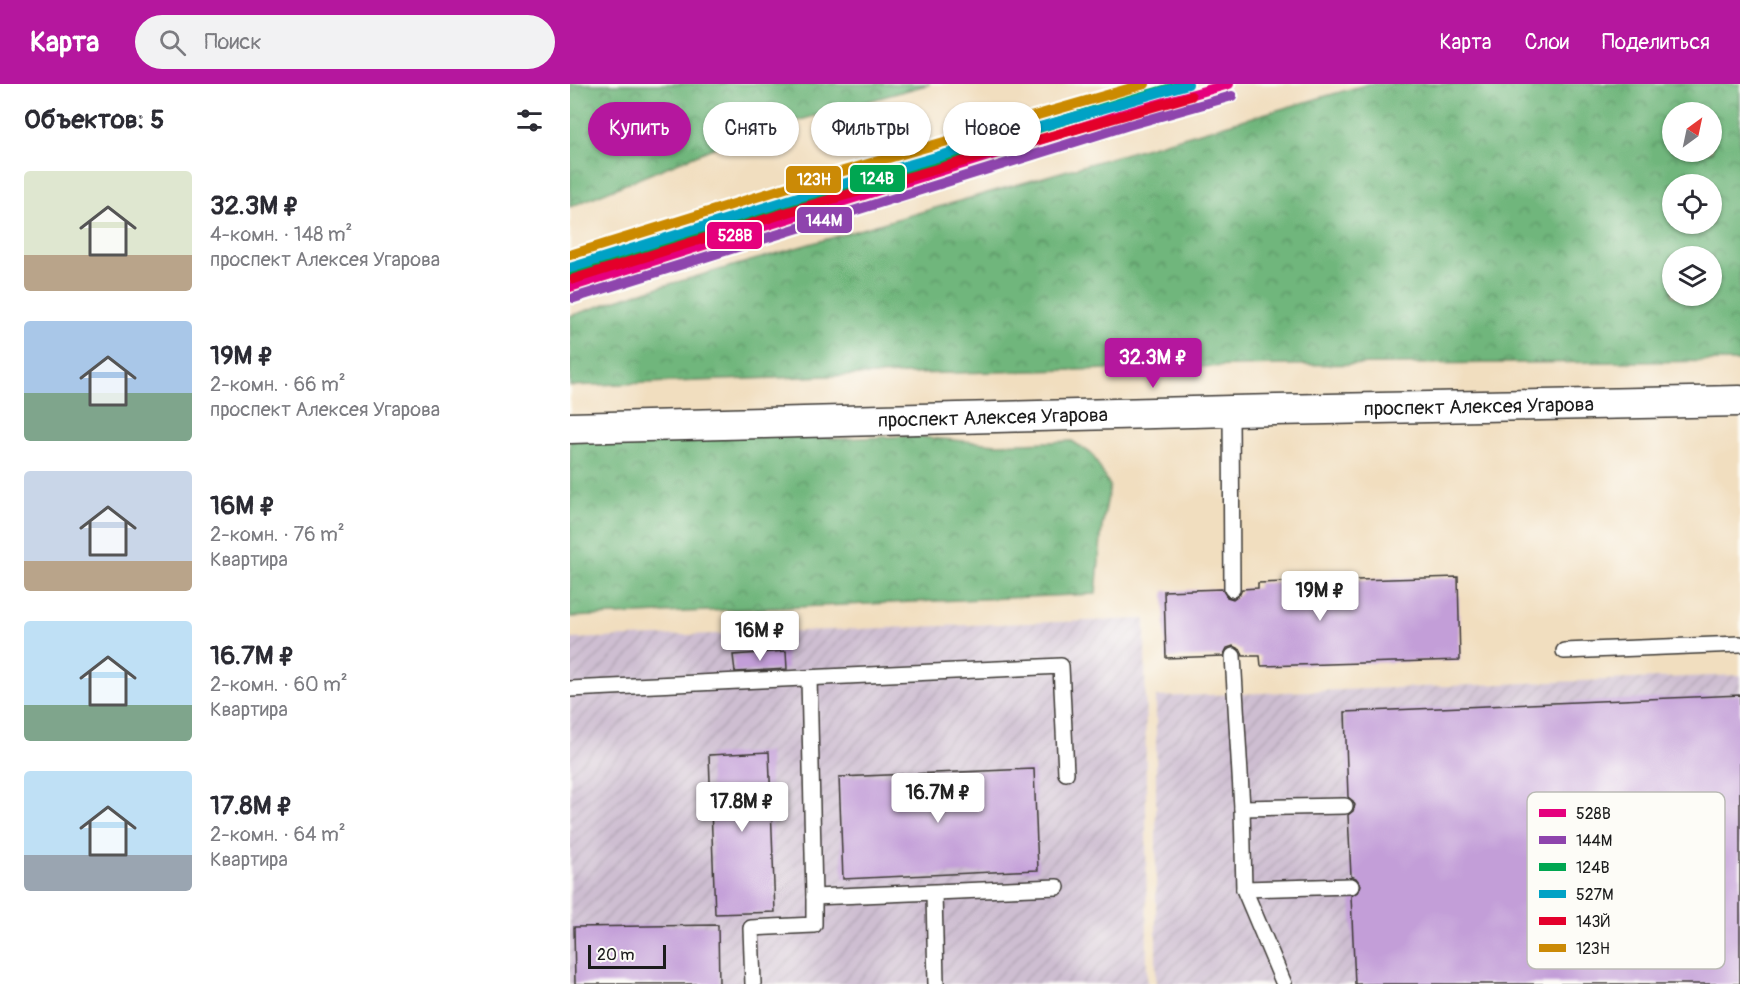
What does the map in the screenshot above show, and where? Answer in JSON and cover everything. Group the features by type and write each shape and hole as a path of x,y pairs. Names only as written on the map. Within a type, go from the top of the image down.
{"street":[{"name":"проспект Алексея Угарова","path":"570,428 1740,400"}],"lane":[{"path":"1231,411 1232,589"},
{"path":"1564,651 1740,644"},
{"path":"1233,656 1244,888 1284,984"},
{"path":"570,688 1061,666 1066,773"},
{"path":"753,984 751,928 814,925 809,678"},
{"path":"1242,808 1345,806"},
{"path":"1244,888 1351,886"},
{"path":"814,897 1057,887"},
{"path":"934,893 936,984"}],"shaded area":[{"path":"1145,619 1147,984 570,984 570,639"},
{"path":"1740,675 1740,984 1156,984 1156,697"}],"green space":[{"path":"570,84 930,84 865,102 811,102 811,117 799,120 799,102 703,102 703,152 570,207"},
{"path":"1368,84 1740,84 1740,361 1280,365 826,376 570,386 570,316 635,294"},
{"path":"747,428 837,439 910,436 996,444 1072,441 1092,454 1110,486 1102,527 1096,594 570,617 570,436"}],"building":[{"path":"1458,577 1460,660 1261,666 1260,656 1243,656 1241,650 1233,646 1227,648 1223,656 1166,658 1164,591 1222,589 1227,597 1233,599 1240,594 1242,589 1258,588 1258,583"},
{"path":"786,651 787,669 735,672 733,655"},
{"path":"1740,695 1740,984 1355,984 1351,896 1359,891 1361,885 1356,878 1351,876 1348,815 1353,811 1355,805 1348,797 1345,712"},
{"path":"769,752 775,912 715,914 709,755"},
{"path":"1034,769 1038,870 843,879 839,777"},
{"path":"718,925 719,984 575,984 574,927"}],"transit line":[{"name":"123Н","path":"570,255 795,185 1145,84"},
{"name":"124В","path":"570,274 1185,84"},
{"name":"527М","path":"570,268 798,197 1188,84"},
{"name":"528В","path":"570,287 1126,113 1229,84"},
{"name":"143Й","path":"574,279 801,208 1191,96"},
{"name":"144М","path":"574,298 1129,125 1232,96"}]}
